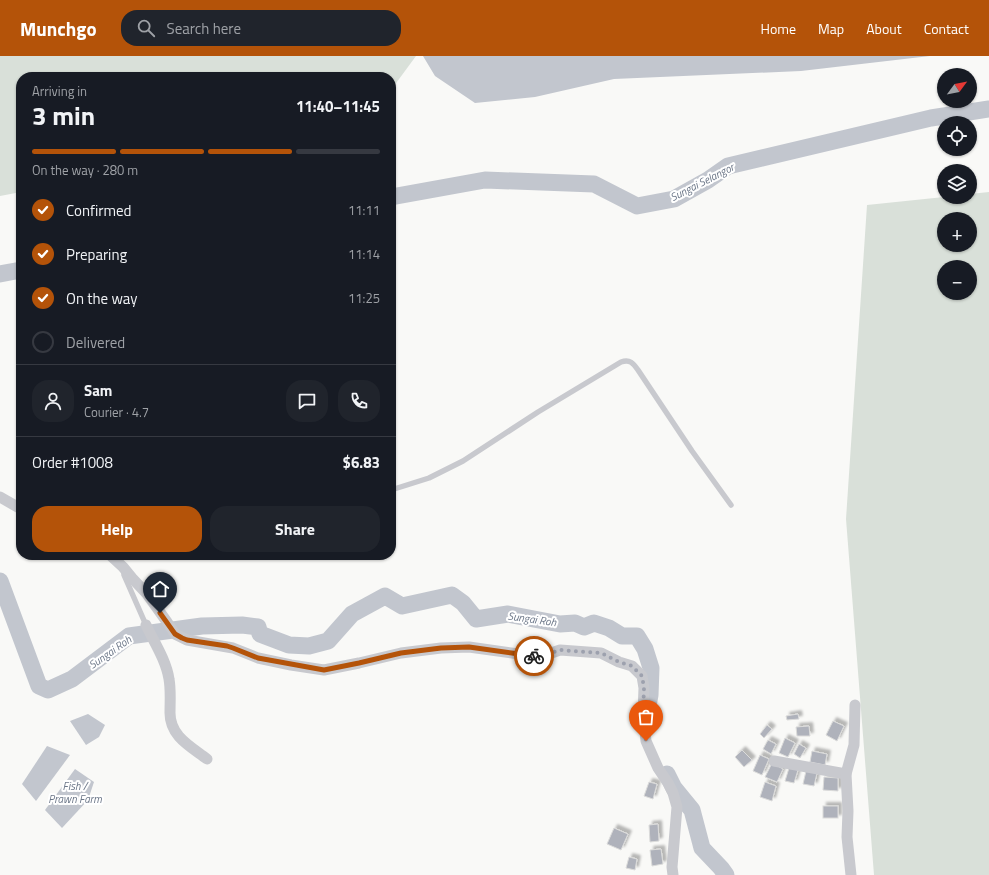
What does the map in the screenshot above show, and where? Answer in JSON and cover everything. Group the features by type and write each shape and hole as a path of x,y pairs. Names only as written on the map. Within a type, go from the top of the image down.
{"street":[{"path":"0,497 16,506"},
{"path":"116,560 147,594 175,634 187,640 233,648 258,658 324,670 401,653 441,648 469,647 540,657 560,650 601,653 619,662 632,666 642,676 644,688 643,713 646,741 658,768 673,793 677,807 672,867 673,875"},
{"path":"146,625 167,669 171,700 170,713 172,727 183,741 206,759"},
{"path":"851,875 847,837 848,812 846,774 854,745 855,705"},
{"path":"774,761 846,774"}],"lane":[{"path":"396,488 429,478 447,470 538,412 626,360 633,363 692,451 731,505"},
{"path":"123,567 124,575 146,625"}],"shaded area":[{"path":"0,56 416,56 396,83 396,72 16,72 16,193 0,196"},
{"path":"989,192 989,875 874,875 846,519 867,205 937,198 937,204 977,204 977,193"}],"water":[{"path":"423,56 930,56 801,71 614,79 535,97 475,103 435,76"},
{"path":"88,714 105,725 99,737 86,745 70,721"},
{"name":"Fish / Prawn Farm","path":"47,746 70,755 36,801 22,784"},
{"name":"Fish / Prawn Farm","path":"75,769 94,782 88,800 62,828 45,810"}],"building":[{"path":"798,714 799,719 787,720 786,716"},
{"path":"833,721 844,726 837,741 826,735"},
{"path":"767,725 772,729 764,738 760,734"},
{"path":"809,726 810,736 797,736 796,727"},
{"path":"785,738 795,743 788,757 779,753"},
{"path":"768,740 776,744 771,754 763,749"},
{"path":"799,744 806,748 800,758 794,754"},
{"path":"742,750 752,760 744,767 735,757"},
{"path":"812,751 827,754 825,765 810,762"},
{"path":"760,755 769,759 762,775 753,771"},
{"path":"772,763 783,769 777,782 765,777"},
{"path":"789,768 798,770 794,783 785,781"},
{"path":"806,771 817,773 814,786 803,784"},
{"path":"824,777 838,778 838,791 823,790"},
{"path":"649,782 657,784 653,799 644,796"},
{"path":"765,782 776,786 772,801 760,797"},
{"path":"823,806 838,806 838,818 823,818"},
{"path":"658,824 659,841 650,842 649,825"},
{"path":"614,828 628,834 621,850 607,844"},
{"path":"661,849 663,864 652,866 650,850"},
{"path":"629,857 637,859 635,870 626,868"}],"waterway":[{"name":"Sungai Selangor","path":"396,196 485,180 594,184 637,206 674,199 708,180 728,166 931,118 989,109"},
{"name":"Sungai Selangor","path":"0,274 16,271"},
{"name":"Sungai Roh","path":"0,581 39,686 48,690 72,679 129,636 202,626 242,625 258,627 260,634 289,645 309,646 328,641 352,614 385,596 402,606 452,595 463,603 476,619 508,614 560,624 575,623 584,627 594,623 609,628 622,636 637,636 645,649 651,668 650,695 646,717 647,724"},
{"name":"Sungai Roh","path":"667,774 674,788 692,810 702,848 726,875"}],"way so far":[{"path":"534,656 540,657 560,650 601,653 619,662 632,666 642,676 644,688 643,713 646,741"}],"route":[{"path":"160,613 175,634 187,640 227,646 258,658 324,670 401,653 441,648 469,647 534,656"}]}
